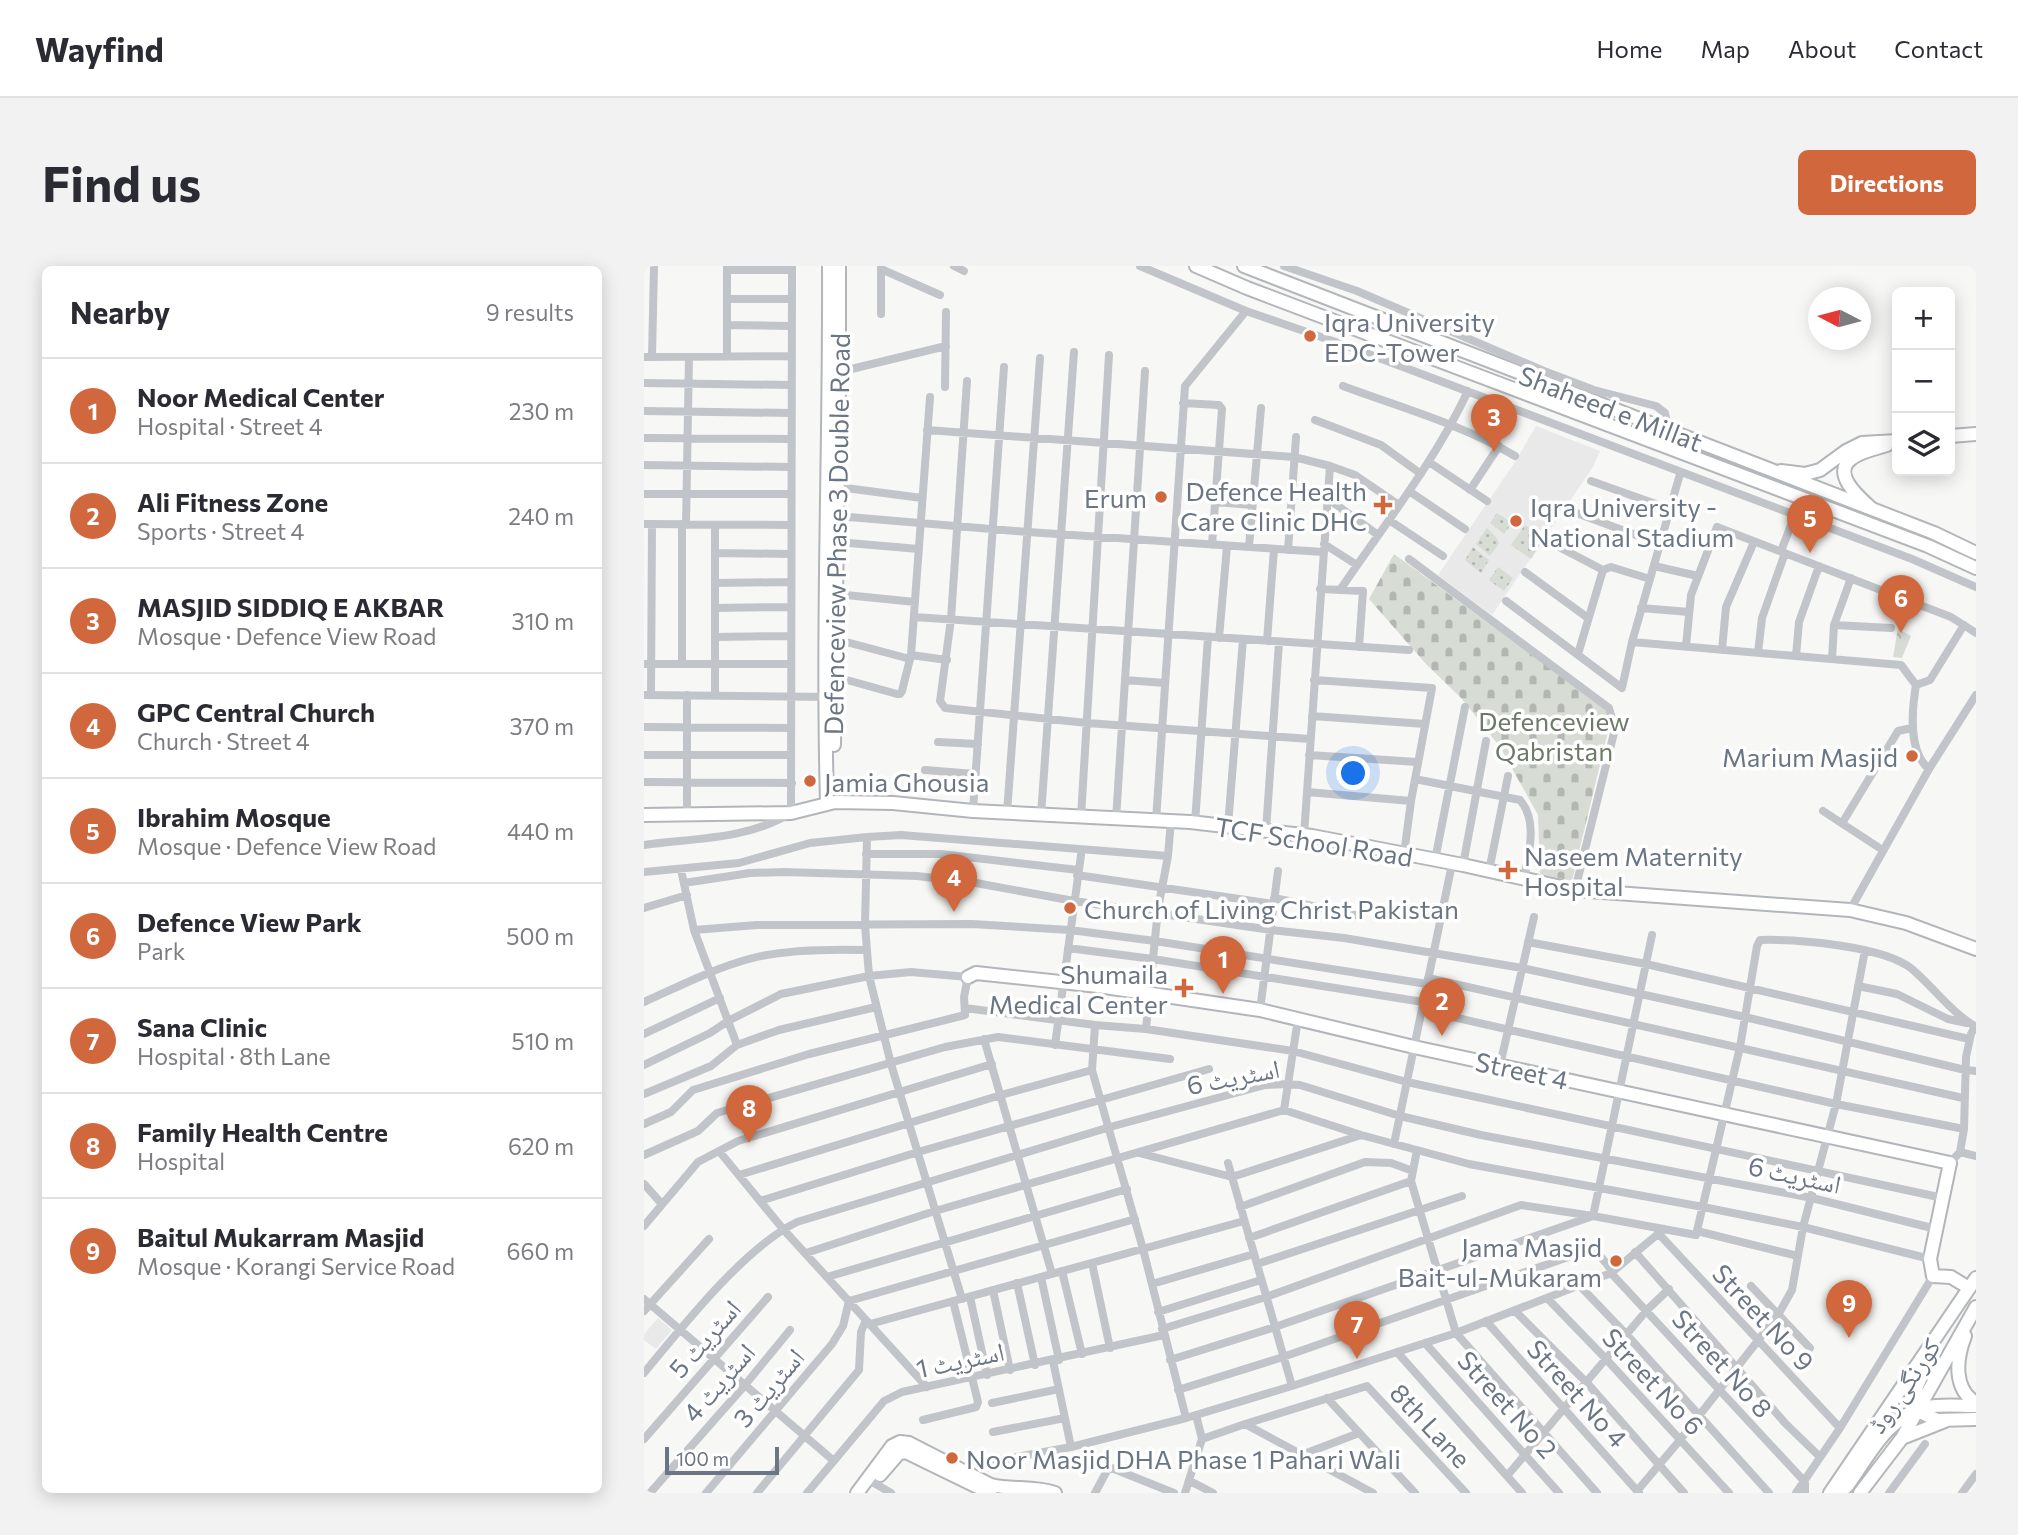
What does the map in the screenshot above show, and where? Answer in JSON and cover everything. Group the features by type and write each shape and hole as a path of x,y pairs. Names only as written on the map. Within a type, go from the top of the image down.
{"street":[{"path":"791,525 648,524 647,695 829,697 835,480 829,266"},
{"name":"Defenceview Phase 3 Double Road","path":"831,802 829,697 834,678 832,634 836,594 839,266"},
{"path":"954,266 964,271"},
{"path":"1140,266 1246,311 1468,391 1680,474 1912,559 1976,587"},
{"name":"Shaheed e Millat","path":"1196,266 1247,288 1916,542 1976,568"},
{"name":"Shaheed e Millat","path":"1244,266 1934,533 1976,553"},
{"path":"1284,266 1357,291 1594,390 1656,406 1665,412 1669,431"},
{"path":"644,845 710,839 765,825 792,813 792,268 727,268 727,356"},
{"path":"881,314 881,268 940,295"},
{"path":"644,271 654,269 648,295 648,357 791,356"},
{"path":"727,299 792,299"},
{"path":"1156,821 1185,386 1246,311"},
{"path":"945,387 947,312"},
{"path":"727,325 792,326"},
{"path":"839,372 946,346"},
{"path":"1041,815 1074,352"},
{"path":"1080,817 1109,355"},
{"path":"682,664 689,356"},
{"path":"1007,813 1040,358"},
{"path":"973,811 1004,366"},
{"path":"1116,819 1145,371"},
{"path":"967,380 951,619 940,701 942,705 945,708 980,713 1087,723 1310,738"},
{"path":"644,383 791,386"},
{"path":"1343,386 1499,446 1515,456"},
{"path":"1340,590 1429,462 1451,427 1468,391"},
{"path":"834,678 900,694 911,657 930,397"},
{"path":"1183,403 1221,406 1212,545"},
{"path":"1249,547 1261,408"},
{"path":"644,411 791,413"},
{"path":"1315,420 1381,445 1421,474"},
{"path":"927,430 1294,457 1355,475 1399,505"},
{"path":"1955,436 1976,434"},
{"path":"1288,550 1296,437"},
{"path":"644,438 791,439"},
{"path":"1770,470 1805,474 1819,470 1862,443 1892,441"},
{"path":"1872,509 1851,488 1844,471 1846,464 1861,453 1892,443"},
{"path":"1471,490 1499,446"},
{"path":"1429,462 1487,501"},
{"path":"644,466 791,467"},
{"path":"1304,835 1330,466"},
{"path":"1506,601 1622,688 1641,608 1680,474"},
{"path":"835,480 922,498"},
{"path":"1591,481 1670,509"},
{"path":"1409,491 1465,529"},
{"path":"644,494 791,494"},
{"path":"1327,498 1378,535"},
{"path":"1216,502 1252,505"},
{"path":"1571,511 1660,544"},
{"path":"1758,653 1762,618 1795,515"},
{"path":"837,516 1134,540 1288,550 1324,548 1357,565"},
{"path":"1388,520 1443,556"},
{"path":"715,524 715,695"},
{"path":"1686,646 1691,595 1717,527 1951,617 1976,633"},
{"path":"1934,533 1976,545"},
{"path":"837,542 919,549"},
{"path":"1722,650 1727,607 1754,542"},
{"path":"1219,638 1227,546"},
{"path":"1559,547 1603,570 1611,567 1650,579"},
{"path":"1267,641 1274,549"},
{"path":"715,552 791,554"},
{"path":"1409,559 1609,708 1615,729 1575,890"},
{"path":"1654,566 1698,576"},
{"path":"1796,656 1799,622 1819,566"},
{"path":"1578,654 1603,570"},
{"path":"1525,572 1588,618"},
{"path":"1832,659 1834,625 1851,578"},
{"path":"715,583 791,582"},
{"path":"1320,589 1363,591 1359,647"},
{"path":"836,594 915,602"},
{"path":"715,608 790,607"},
{"path":"1641,608 1689,612"},
{"path":"914,617 1409,650"},
{"path":"1834,625 1891,628"},
{"path":"1916,685 1930,680 1964,625"},
{"path":"832,634 911,657 947,660"},
{"path":"715,637 790,636"},
{"path":"1195,823 1208,637"},
{"path":"1228,827 1243,639"},
{"path":"1266,831 1279,642"},
{"path":"1632,642 1901,665 1916,685 1911,713 1912,728 1922,763 1929,768"},
{"path":"648,664 790,664"},
{"path":"1125,680 1165,683"},
{"path":"1314,680 1432,688 1404,854"},
{"path":"687,695 687,815"},
{"path":"1850,909 1929,768 1976,695"},
{"path":"1435,860 1465,706"},
{"path":"1312,716 1425,724"},
{"path":"644,727 791,728"},
{"path":"1844,820 1898,732 1912,728"},
{"path":"1394,1144 1445,895 1476,792 1486,741"},
{"path":"938,742 978,744"},
{"path":"644,755 791,755"},
{"path":"1309,755 1418,762"},
{"path":"925,770 975,774"},
{"path":"1489,871 1508,776"},
{"path":"1415,779 1520,800 1529,810 1530,847 1524,878"},
{"path":"644,782 792,783"},
{"path":"1307,793 1411,801"},
{"name":"TCF School Road","path":"644,815 792,813 831,802 893,803 973,811 1156,821 1170,826 1195,823 1304,835 1575,890 1850,909 1906,923 1976,949"},
{"path":"1823,811 1878,846"},
{"path":"1146,1028 1170,826"},
{"path":"644,872 749,861 810,843 867,836 901,835 1168,856"},
{"path":"867,836 865,925 869,976 891,1063 953,1272 987,1375"},
{"path":"866,854 941,854 1274,901 1360,916"},
{"path":"1055,1045 1081,855"},
{"path":"681,870 694,930 720,998 732,1018 737,1045"},
{"path":"1260,1010 1278,871"},
{"path":"684,883 750,873 783,872 917,876 976,883 1074,901 1344,938 1522,968 1976,1071"},
{"path":"644,908 687,895"},
{"path":"1500,1065 1534,917"},
{"path":"694,930 757,925 972,924 1070,930 1155,941 1428,981 1516,998 1963,1098"},
{"path":"1170,1360 1275,1327 1593,1216 1653,935"},
{"path":"1697,1231 1740,1047 1760,940 1826,944 1898,959 1974,1026"},
{"path":"1528,942 1646,964 1969,1039"},
{"path":"1068,948 1265,977 1423,1006 1508,1029 1836,1104 1964,1129"},
{"path":"644,1002 750,958 782,953 867,950"},
{"path":"1638,1492 1778,1315 1792,1290 1803,1227 1836,1104 1865,950"},
{"path":"644,1065 782,994 869,976 911,972 968,977 964,997 965,1015 809,1054 694,1090 671,1112 644,1124"},
{"name":"Street 4","path":"968,977 976,974 1064,983 1260,1010 1950,1163"},
{"path":"1858,986 1897,994 1948,1019 1974,1026"},
{"path":"644,1034 720,998"},
{"path":"644,1094 711,1066 737,1045 764,1035 876,1007"},
{"path":"965,1008 1095,1025 1146,1028 1293,1051 1407,1082 1943,1198"},
{"path":"1284,1110 1298,1019"},
{"path":"1095,1025 1092,1070 1127,1189 1186,1418"},
{"path":"1796,1493 1840,1428 1933,1276 1930,1259 1936,1229 1950,1163 1960,1152 1964,1129 1965,1070 1969,1039 1974,1026"},
{"path":"644,1155 698,1131 717,1114 945,1047 984,1039 998,1037 1170,1059"},
{"path":"984,1039 1052,1274"},
{"path":"644,1226 698,1162 738,1140 992,1064"},
{"path":"760,1201 918,1152 1209,1069"},
{"path":"738,1175 909,1122 1092,1070"},
{"name":"اسٹریٹ 6","path":"644,1373 740,1265 783,1229 797,1222 1110,1128 1265,1086 1300,1086 1400,1116 1481,1135 1812,1198 1936,1229"},
{"path":"806,1253 935,1211 1284,1110 1361,1135 1469,1164 1803,1227 1930,1259"},
{"path":"1138,1153 1232,1177 1361,1135"},
{"path":"1417,1150 1411,1181 1456,1333 1597,1493"},
{"path":"719,1151 783,1229 927,1387"},
{"path":"1960,1152 1976,1156"},
{"path":"1240,1207 1365,1162 1391,1163 1413,1171"},
{"path":"1228,1163 1292,1387"},
{"path":"1249,1238 1411,1181"},
{"path":"644,1184 661,1203"},
{"path":"827,1277 1127,1189"},
{"path":"1257,1265 1462,1196"},
{"name":"اسٹریٹ 1","path":"807,1493 884,1401 902,1392 1110,1348 1163,1332 1429,1240 1521,1205 1593,1216 1661,1231 1696,1235 1697,1231 1798,1256"},
{"path":"849,1301 1135,1219"},
{"path":"757,1493 859,1370 862,1332 868,1322 962,1299 1244,1221"},
{"path":"995,1461 1071,1447 1186,1418 1292,1387 1456,1333 1612,1272 1661,1231"},
{"name":"Street No 9","path":"1661,1231 1758,1341 1840,1428"},
{"path":"709,1239 646,1305 680,1330 834,1461"},
{"name":"Street No 8","path":"1446,1301 1594,1248 1612,1272 1719,1391 1805,1482"},
{"name":"Street No 8","path":"1635,1252 1736,1369 1820,1457"},
{"path":"1152,1284 1254,1254"},
{"path":"1091,1263 1110,1348"},
{"path":"1062,1271 1082,1354"},
{"path":"1933,1276 1972,1283"},
{"path":"1041,1277 1071,1447"},
{"path":"1158,1312 1261,1280"},
{"path":"1017,1283 1035,1365"},
{"name":"کورنگی روڈ","path":"1830,1493 1972,1283"},
{"path":"1580,1286 1769,1493"},
{"path":"1751,1286 1810,1348"},
{"path":"1507,1476 1626,1334 1669,1289"},
{"path":"993,1290 1010,1370"},
{"name":"اسٹریٹ 5","path":"644,1439 768,1297"},
{"path":"923,1420 976,1407 978,1402 972,1378 962,1299"},
{"name":"Street No 6","path":"1548,1299 1729,1493"},
{"name":"اسٹریٹ 3","path":"706,1493 832,1344 843,1326 849,1301"},
{"path":"1178,1390 1446,1301"},
{"path":"1976,1308 1962,1345 1958,1372 1964,1392 1976,1405"},
{"name":"کورنگی روڈ","path":"1860,1493 1902,1438 1976,1308"},
{"path":"1515,1311 1587,1383 1684,1493"},
{"name":"Street No 4","path":"1486,1321 1638,1492"},
{"name":"اسٹریٹ 4","path":"650,1493 745,1385 790,1329"},
{"path":"1936,1336 1930,1358 1916,1388 1920,1409 1943,1420 1976,1419"},
{"name":"Street No 2","path":"1425,1343 1559,1493"},
{"path":"1396,1352 1522,1493"},
{"name":"8th Lane","path":"1202,1439 1367,1386 1466,1493"},
{"path":"992,1403 1059,1388"},
{"path":"1327,1398 1415,1493"},
{"path":"1840,1493 1890,1427 1903,1417 1920,1409 1938,1406 1976,1405"},
{"path":"1938,1406 1932,1413 1943,1420"},
{"path":"1185,1493 1202,1439 1196,1415"},
{"path":"993,1432 1065,1418"},
{"path":"1902,1438 1943,1420"},
{"path":"1245,1424 1373,1493"},
{"path":"1304,1454 1359,1433"},
{"path":"857,1493 892,1446 900,1442 909,1443 991,1485 1050,1491"},
{"path":"1889,1493 1925,1444"},
{"path":"891,1493 870,1488 899,1453 906,1452 990,1493"},
{"path":"1095,1493 1109,1467 1174,1493"},
{"path":"1962,1493 1976,1474"},
{"path":"1190,1481 1213,1493"},
{"path":"1805,1482 1805,1493"}],"shaded area":[{"name":"Iqra University - National Stadium","path":"1536,426 1600,451 1593,467 1492,615 1438,575 1515,462"},
{"path":"658,1318 672,1330 656,1349 644,1340 644,1334"}],"green space":[{"path":"1497,513 1512,523 1504,534 1490,523"},
{"path":"1525,525 1544,539 1531,559 1511,545"},
{"path":"1487,528 1499,543 1490,556 1476,544"},
{"path":"1473,547 1489,560 1481,573 1465,560"},
{"name":"Defenceview Qabristan","path":"1394,554 1607,710 1611,719 1572,881 1540,874 1538,815 1500,747 1462,699 1426,664 1369,599"},
{"path":"1498,567 1513,578 1504,591 1489,580"},
{"path":"1894,603 1907,608 1900,630 1911,636 1902,658 1893,657 1899,622 1890,619"}],"place":[{"name":"Iqra University EDC-Tower","path":"1310,336"},
{"name":"MASJID SIDDIQ E AKBAR","path":"1494,452"},
{"name":"Erum","path":"1161,497"},
{"name":"Defence Health Care Clinic DHC","path":"1383,505"},
{"name":"Iqra University - National Stadium","path":"1516,521"},
{"name":"Ibrahim Mosque","path":"1810,553"},
{"name":"Defence View Park","path":"1901,633"},
{"name":"Marium Masjid","path":"1912,756"},
{"name":"Jamia Ghousia","path":"810,781"},
{"name":"Naseem Maternity Hospital","path":"1508,870"},
{"name":"Church of Living Christ Pakistan","path":"1070,908"},
{"name":"GPC Central Church","path":"954,912"},
{"name":"Shumaila Medical Center","path":"1184,988"},
{"name":"Noor Medical Center","path":"1223,994"},
{"name":"Ali Fitness Zone","path":"1442,1036"},
{"name":"Family Health Centre","path":"749,1143"},
{"name":"Jama Masjid Bait-ul-Mukaram","path":"1616,1261"},
{"name":"Baitul Mukarram Masjid","path":"1849,1338"},
{"name":"Sana Clinic","path":"1357,1359"},
{"name":"Noor Masjid DHA Phase 1 Pahari Wali","path":"952,1458"}]}
